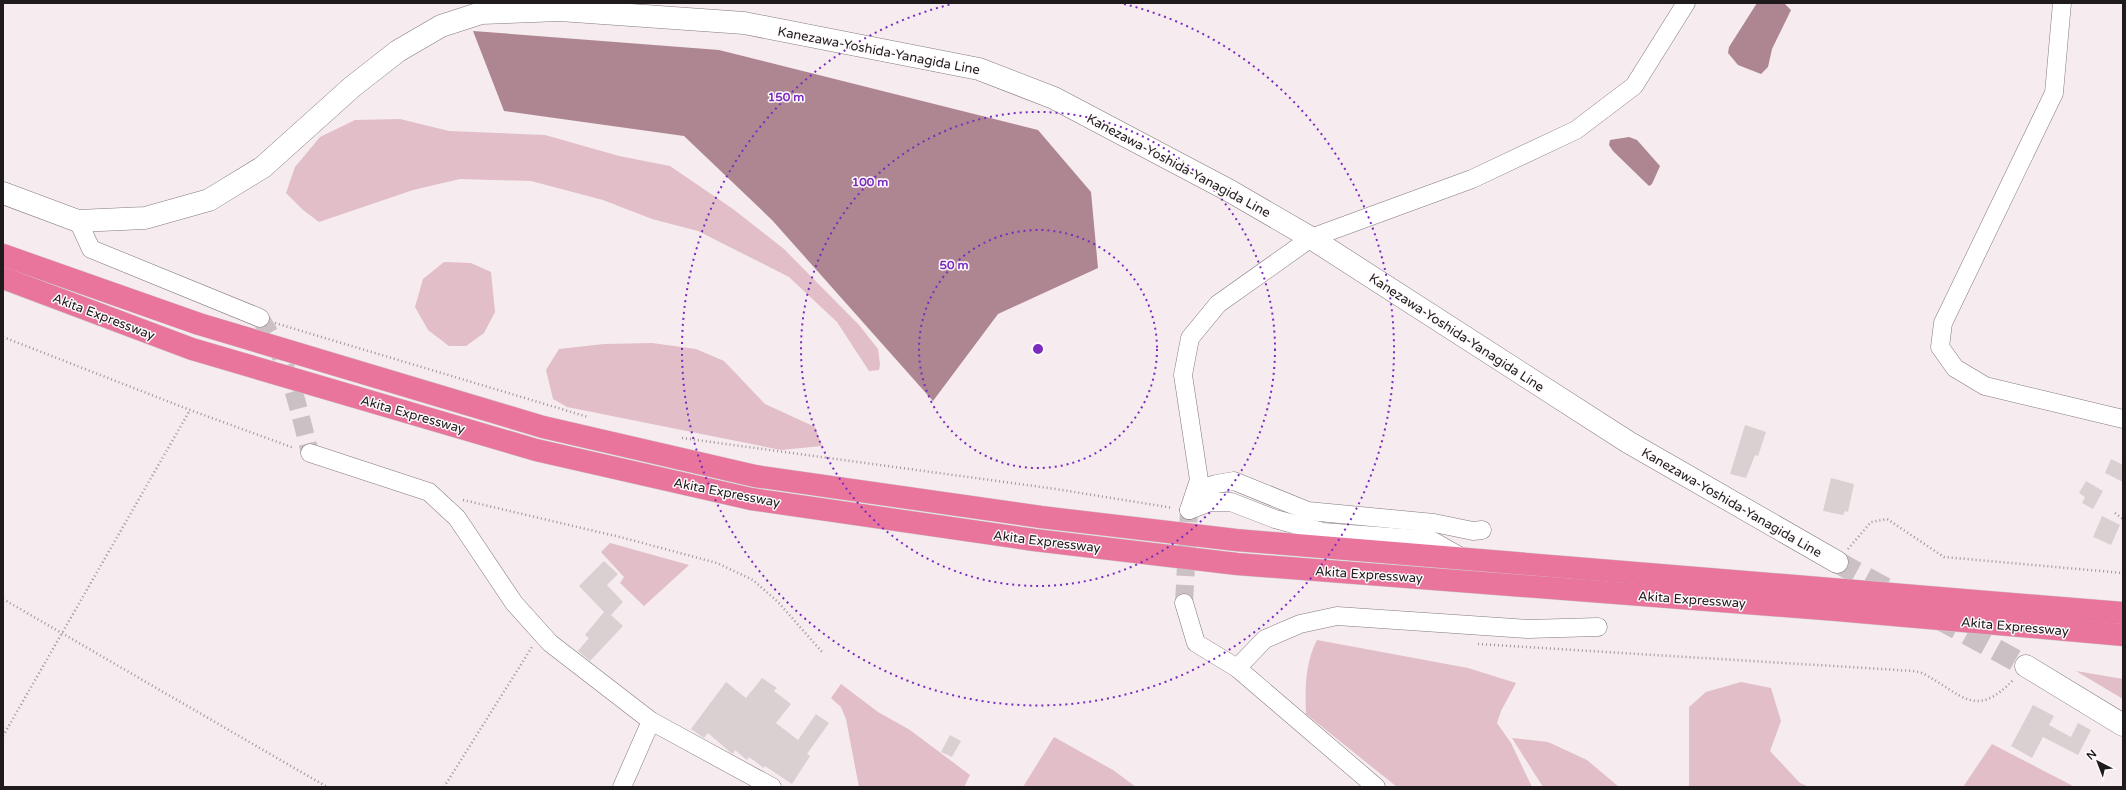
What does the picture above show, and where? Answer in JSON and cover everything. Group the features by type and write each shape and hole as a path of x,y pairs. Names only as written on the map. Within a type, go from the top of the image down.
{"highway":[{"name":"Akita Expressway","path":"3,255 199,324 543,428 755,476 1041,517 1236,540 2123,613"},
{"name":"Akita Expressway","path":"3,278 200,351 536,450 751,499 1034,540 1237,564 1836,610 2123,635"}],"main road":[{"name":"Kanezawa-Yoshida-Yanagida Line","path":"3,194 78,221 145,218 209,200 263,167 352,87 398,50 442,26 481,13 560,10 744,23 980,69 1054,98 1230,191 1311,238 1628,442 1837,562"},
{"path":"2026,666 2123,725"}],"street":[{"path":"1189,510 1199,480 1183,375 1190,338 1218,304 1311,238 1472,179 1576,130 1634,86 1686,3"},
{"path":"2062,3 2054,93 1943,323 1940,347 1955,368 1984,386 2123,419"},
{"path":"78,221 91,249 260,318"},
{"path":"310,453 430,492 457,518 514,603 541,633 574,663 651,721 772,787"},
{"path":"1196,490 1216,484 1234,481 1308,511 1434,523 1473,531 1482,530"},
{"path":"1189,510 1210,502 1231,502 1275,519 1323,532 1431,540 1463,558"},
{"path":"1184,603 1196,643 1237,668 1376,787"},
{"path":"1237,668 1265,639 1300,624 1337,616 1528,629 1598,627"},
{"path":"622,787 651,721"}],"path":[{"path":"260,318 594,418"},
{"path":"3,337 190,410 310,453"},
{"path":"3,736 190,410"},
{"path":"679,438 1056,489 1189,510"},
{"path":"460,499 624,538 717,564 753,580 778,602 823,653"},
{"path":"2115,513 2123,519"},
{"path":"1837,562 1871,522 1887,519 1944,557 2123,573"},
{"path":"3,599 327,787"},
{"path":"444,787 541,633"},
{"path":"1475,644 1897,670 1923,673 1960,697 1974,702 1996,695 2026,666"}],"shaded area":[{"path":"1757,3 1784,3 1791,10 1772,49 1768,67 1761,74 1738,65 1728,53 1729,47"},
{"path":"473,31 719,50 1038,130 1091,192 1098,268 998,314 933,401 772,220 684,136 504,111"},
{"path":"400,119 449,131 545,135 619,156 670,166 733,209 784,249 859,325 878,349 880,364 879,370 869,371 837,322 789,277 698,231 652,219 603,200 531,181 460,179 413,190 319,222 303,210 286,193 295,167 320,137 355,120"},
{"path":"1629,137 1637,140 1660,166 1652,184 1649,186 1613,151 1609,145 1610,140"},
{"path":"444,262 471,263 491,272 495,312 484,333 466,346 449,346 428,330 415,307 423,279"},
{"path":"652,343 696,349 724,361 765,404 815,427 822,446 781,450 567,407 553,399 546,370 559,349 604,344"},
{"path":"610,543 689,565 644,606 620,583 624,577 601,552"},
{"path":"1317,640 1468,668 1516,683 1501,711 1497,723 1511,743 1532,787 1397,787 1306,714 1308,667"},
{"path":"2076,671 2123,679 2123,699"},
{"path":"1741,682 1771,688 1781,721 1770,751 1800,783 1809,787 1689,787 1689,707 1706,692"},
{"path":"841,684 878,712 910,730 970,775 964,787 859,787 846,719 841,707 831,698"},
{"path":"1054,737 1113,770 1136,787 1023,787"},
{"path":"1512,738 1548,742 1587,760 1619,787 1543,787"},
{"path":"1992,744 2075,787 1963,787"}],"building":[{"path":"1745,425 1766,432 1758,456 1755,455 1746,478 1730,474"},
{"path":"2111,459 2123,465 2123,482 2105,473"},
{"path":"1831,478 1854,484 1848,512 1845,511 1843,515 1823,511"},
{"path":"2086,481 2103,491 2093,509 2082,503 2085,497 2079,493"},
{"path":"2102,516 2120,525 2111,545 2093,537"},
{"path":"604,561 618,574 607,585 623,602 611,615 623,626 590,661 578,651 589,638 585,635 604,612 579,586"},
{"path":"762,678 777,688 774,691 791,704 776,723 798,740 816,714 829,723 807,754 810,756 792,784 765,766 764,768 749,757 747,760 735,750 733,754 708,733 704,738 691,729 726,682 746,698"},
{"path":"2033,705 2054,716 2049,725 2071,737 2078,723 2091,730 2078,755 2043,737 2032,758 2011,746"},
{"path":"950,735 961,741 952,757 941,752"}],"tunnel":[{"path":"260,318 270,334 285,366 310,453"},
{"path":"1184,603 1189,510"},
{"path":"1837,562 1897,595"},
{"path":"1938,618 2026,666"}]}
